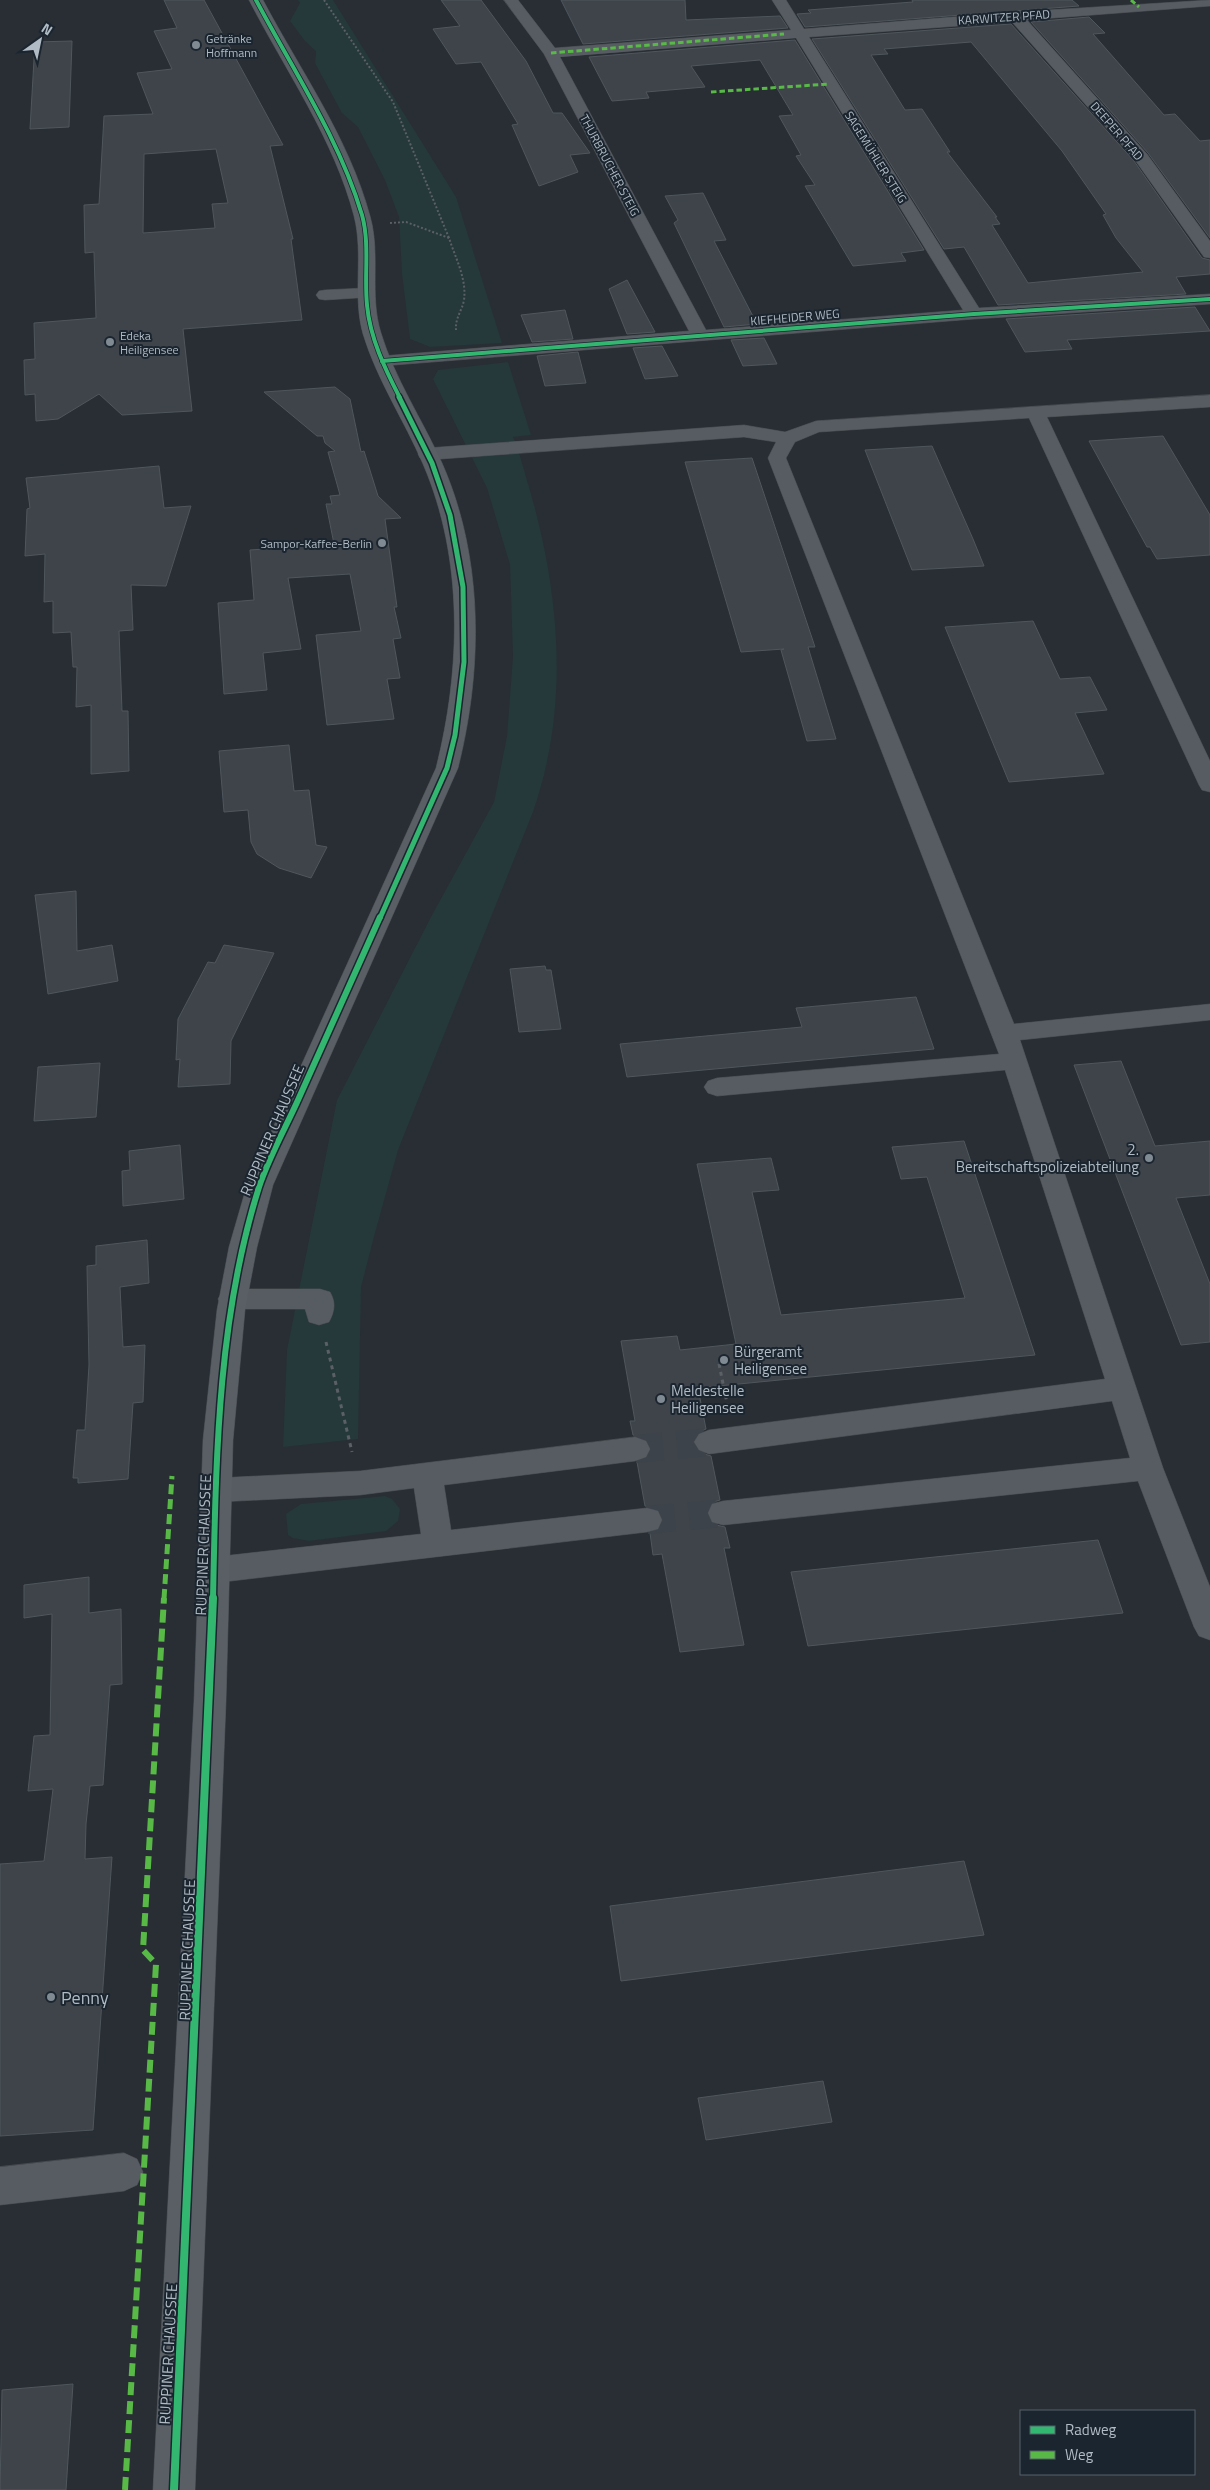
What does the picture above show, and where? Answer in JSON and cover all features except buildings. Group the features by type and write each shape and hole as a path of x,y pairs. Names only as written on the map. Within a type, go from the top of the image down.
{"main road":[{"name":"RUPPINER CHAUSSEE","path":"174,2490 201,1921 217,1490 226,1342 232,1299 244,1232 260,1185 428,815 454,747 461,688 464,605 462,581 449,511 427,454 382,361 371,332 366,293 368,242 364,224 333,144 256,0"}],"street":[{"name":"THURBRUCHER STEIG","path":"511,0 552,52 700,336"},
{"name":"SAGEMÜHLER STEIG","path":"779,0 791,33 974,314"},
{"name":"KARWITZER PFAD","path":"552,52 1021,12 1210,2"},
{"name":"DEEPER PFAD","path":"1021,12 1141,157 1210,253"},
{"path":"324,295 366,293"},
{"name":"KIEFHEIDER WEG","path":"382,361 974,314 1210,299"},
{"path":"427,454 744,431 787,438 816,427 1210,401"},
{"path":"1036,413 1210,785"},
{"path":"787,438 777,458 1005,1033 1148,1468 1210,1627"},
{"path":"1005,1033 1210,1012"},
{"path":"717,1087 1014,1061"},
{"path":"232,1299 320,1299 319,1314"},
{"path":"708,1442 1122,1388"},
{"path":"217,1490 360,1483 635,1449"},
{"path":"723,1513 1148,1468"},
{"path":"427,1476 438,1544"},
{"path":"214,1570 647,1520"},
{"path":"0,2186 124,2172"}],"path":[{"path":"324,0 393,102 449,238 463,282 465,299 454,320 466,355"},
{"path":"364,224 406,222 449,238"},
{"path":"319,1314 355,1462"},
{"path":"719,1364 729,1411"}],"shaded area":[{"path":"298,0 333,0 456,197 502,343 430,347 410,339 402,274 399,217 385,180 358,127 342,113 315,63 316,51 305,41 290,21 300,3"},
{"path":"508,362 531,435 513,437 540,527 554,608 556,691 545,772 533,812 398,1150 361,1287 358,1439 283,1447 287,1350 337,1100 432,915 494,802 507,736 513,656 510,565 487,488 433,379 438,370"},
{"path":"385,1496 392,1499 400,1509 398,1521 386,1531 309,1541 293,1538 288,1535 286,1514 301,1504"}],"tunnel":[{"path":"635,1449 709,1442"},
{"path":"647,1520 723,1513"}],"marked path":[{"path":"1131,0 1139,7"},
{"path":"551,53 784,34"},
{"path":"711,92 829,84"},
{"path":"125,2490 156,1964 143,1950 172,1476"}],"cycle path":[{"path":"174,2490 210,1701 218,1440 231,1310 243,1247 260,1185 447,768 461,699 464,662 465,624 463,587 458,550 450,515 432,463 387,371 372,333 367,304 367,245 362,216 342,160 256,0"},
{"path":"382,361 974,314 1210,299"}],"place":[{"name":"Getränke Hoffmann","path":"196,45"},
{"name":"Edeka Heiligensee","path":"110,342"},
{"name":"Sampor-Kaffee-Berlin","path":"382,543"},
{"name":"2. Bereitschaftspolizeiabteilung","path":"1149,1158"},
{"name":"Bürgeramt Heiligensee","path":"724,1360"},
{"name":"Meldestelle Heiligensee","path":"661,1399"},
{"name":"Penny","path":"51,1997"}]}
